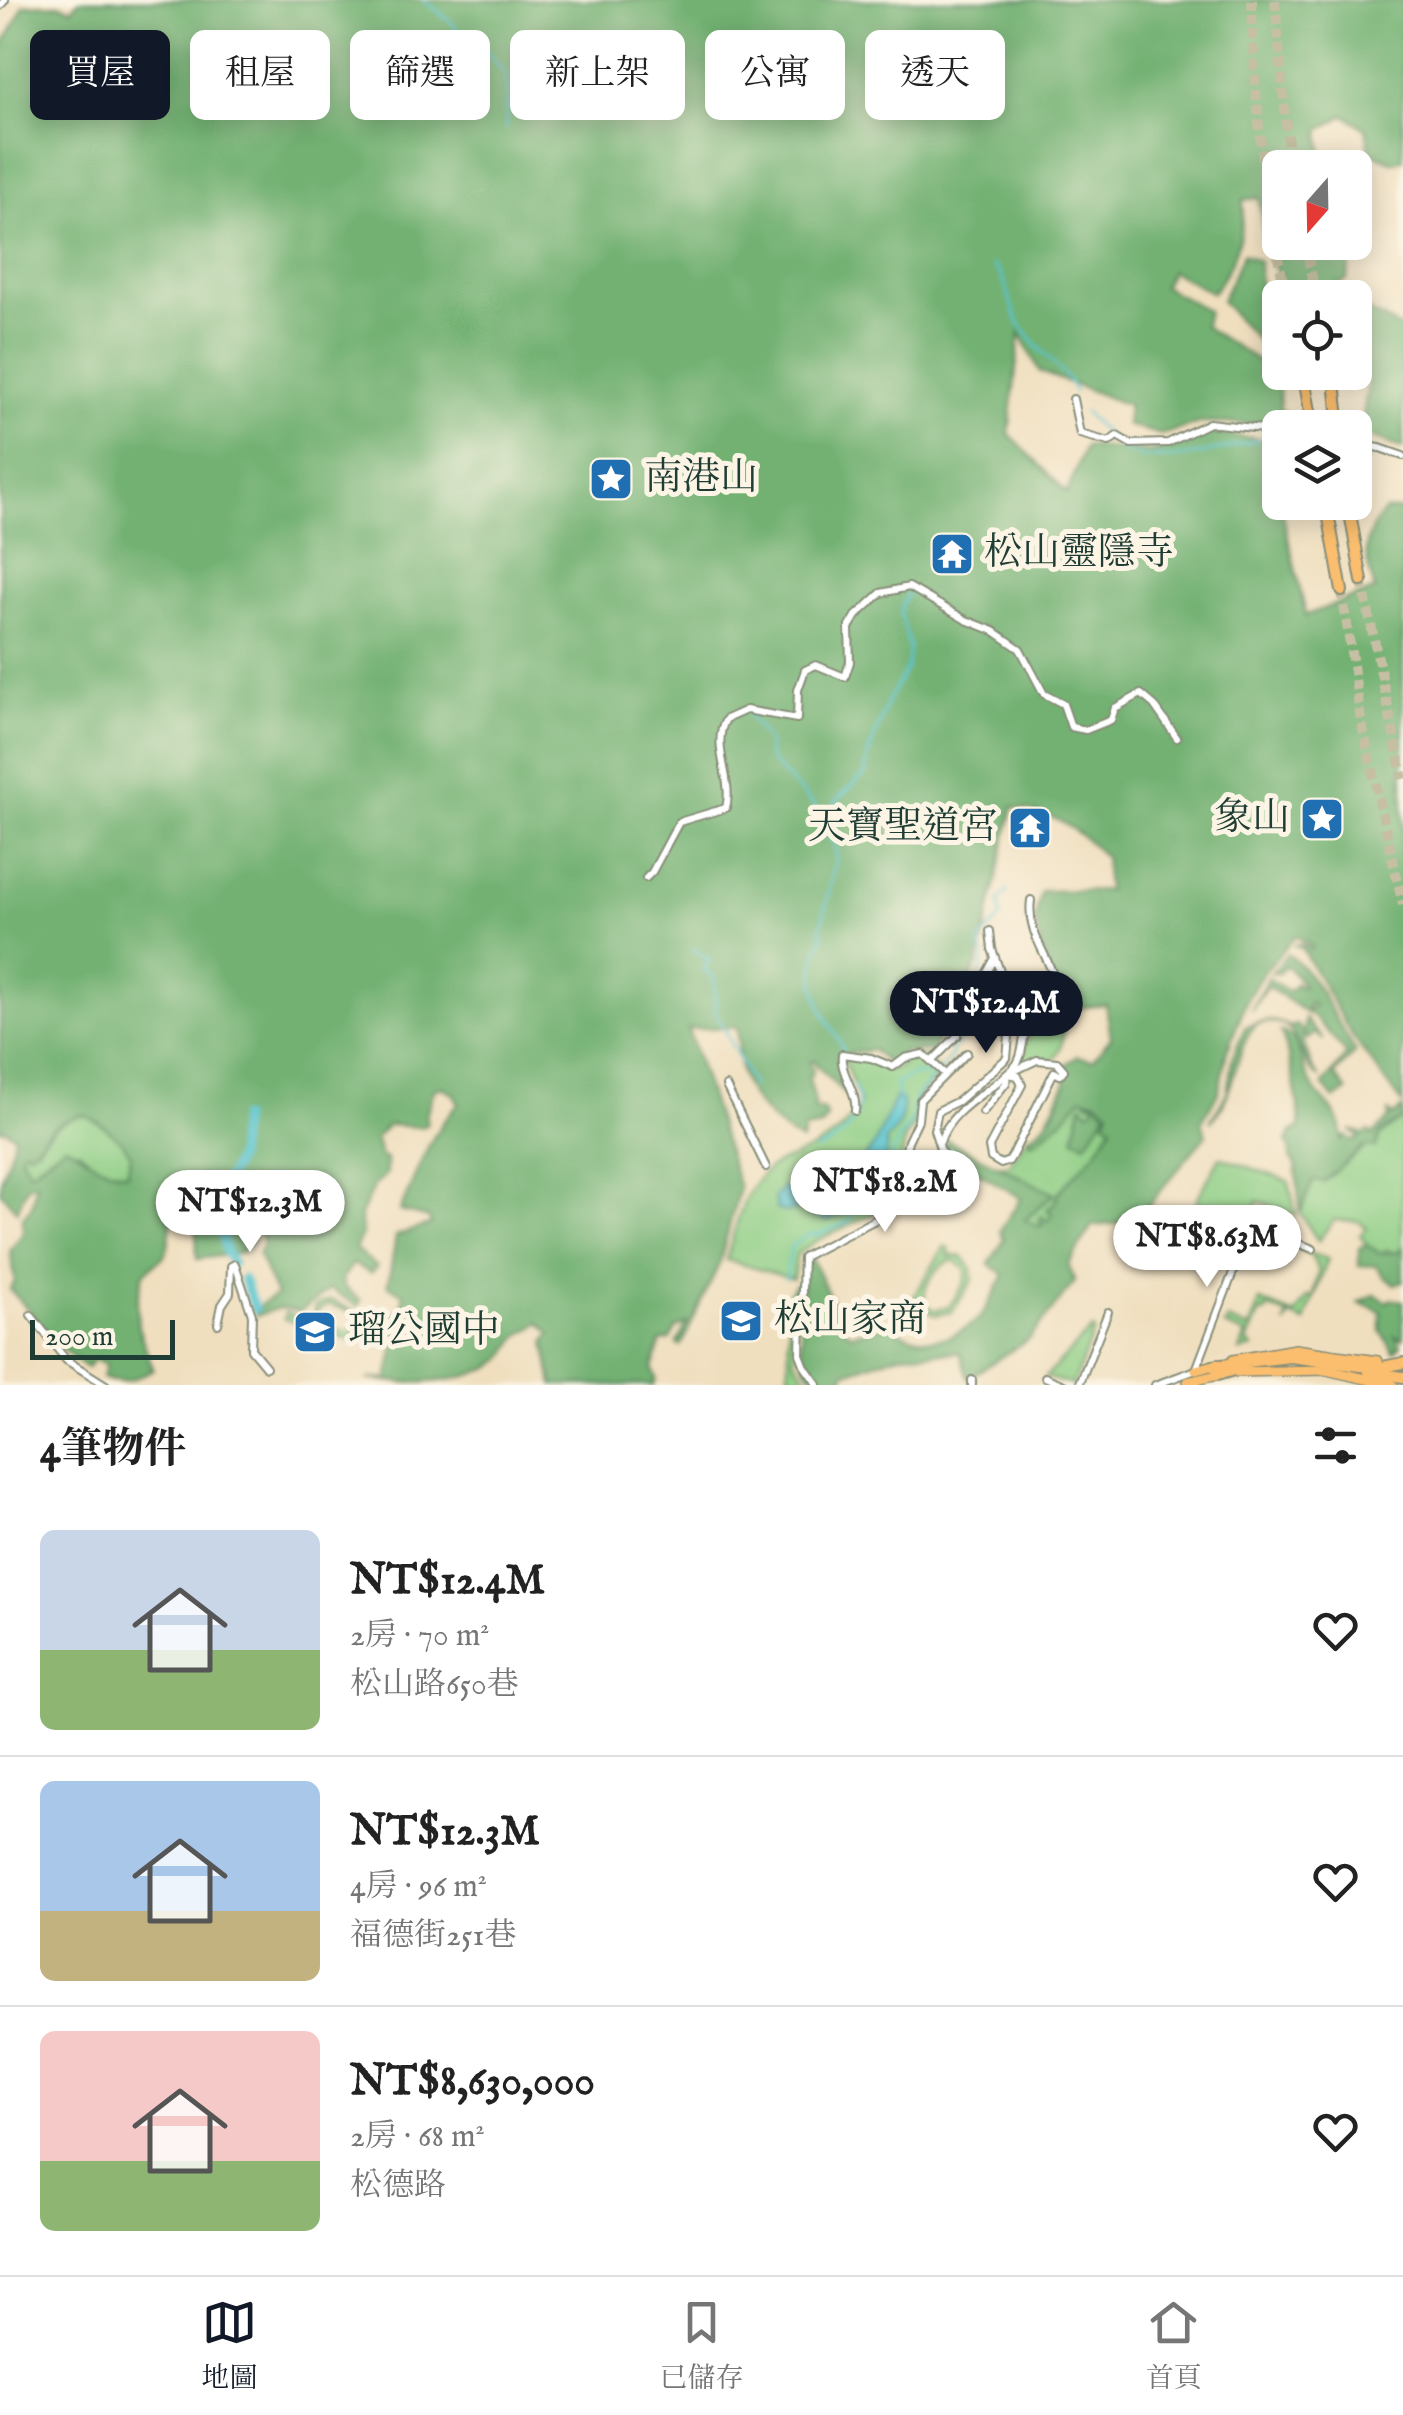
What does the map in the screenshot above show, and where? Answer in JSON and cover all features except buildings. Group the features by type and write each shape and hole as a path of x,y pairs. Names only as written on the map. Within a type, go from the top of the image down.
{"highway":[{"path":"1336,391 1339,410"},
{"path":"1329,520 1342,591"},
{"path":"1330,524 1350,522 1362,581"},
{"path":"1215,1370 1290,1357 1377,1368 1403,1363"},
{"path":"1215,1370 1290,1362 1328,1364 1403,1377"}],"main road":[{"path":"1185,1384 1257,1354 1296,1349 1378,1361"},
{"path":"1215,1370 1326,1370 1393,1385"}],"street":[{"path":"0,6 5,0"},
{"path":"1073,400 1080,434 1131,444 1168,443 1209,423 1262,429"},
{"path":"1372,449 1403,456"},
{"path":"646,878 679,822 726,808 729,796 719,736 726,719 746,710 797,719 798,690 805,670 816,665 846,677 850,662 849,628 861,611 886,592 914,588 1004,638 1025,656 1044,694 1064,704 1071,726 1086,730 1111,720 1115,708 1140,694 1154,705 1176,738"},
{"path":"982,1112 1015,1071 1031,1024 1051,1016 1056,1002 1050,963 1031,928 1031,900"},
{"path":"818,1385 800,1354 803,1257 902,1206 916,1203 936,1188 944,1175 944,1155 934,1130 938,1112 958,1101 1008,1058 1009,1036 1018,1022 990,932"},
{"path":"995,958 984,978 1000,1024 1009,1036"},
{"path":"933,1060 958,1036"},
{"path":"916,1203 902,1167 908,1140 918,1120 920,1100 943,1071 967,1053"},
{"path":"859,1108 855,1111 856,1099 846,1080 844,1054 893,1067 905,1058 923,1054 943,1071"},
{"path":"940,1143 952,1119 1000,1077 1037,1060 1060,1064 1064,1070 1060,1075 1054,1072 1009,1162 1001,1164 992,1158 989,1148 1022,1085 1015,1071"},
{"path":"726,1086 766,1167"},
{"path":"1155,1385 1199,1378 1251,1225 1313,1249"},
{"path":"218,1324 222,1305 230,1293 231,1266 235,1264 252,1315 251,1349 266,1367"},
{"path":"1079,1385 1108,1312"},
{"path":"31,1314 66,1360 106,1385"},
{"path":"1045,1377 1064,1385"}],"green space":[{"path":"78,0 1403,0 1403,160 1393,162 1372,153 1366,129 1345,115 1320,130 1322,150 1262,150 1262,225 1259,198 1243,200 1236,249 1212,293 1171,271 1163,286 1208,311 1204,326 1262,363 1262,390 1279,390 1282,410 1262,410 1262,424 1200,423 1161,435 1126,425 1128,405 1040,372 1020,333 1009,434 1067,493 1085,446 1153,452 1202,432 1262,439 1262,520 1284,520 1306,615 1375,590 1366,549 1371,531 1384,511 1403,510 1403,1104 1352,1036 1302,949 1295,945 1310,949 1312,946 1295,936 1262,974 1247,999 1226,1054 1219,1091 1202,1121 1206,1135 1135,1222 1092,1226 1068,1265 1075,1282 1029,1339 968,1378 960,1352 900,1354 844,1373 844,1380 853,1385 821,1385 801,1354 802,1262 810,1255 832,1302 834,1320 851,1334 888,1325 921,1338 953,1335 979,1318 1004,1275 989,1264 1004,1240 1000,1231 1021,1198 948,1154 944,1147 947,1140 1054,1194 1025,1220 1038,1226 1043,1225 1039,1219 1042,1216 1050,1219 1051,1212 1047,1210 1057,1194 1096,1152 1112,1126 1105,1120 1109,1110 1098,1101 1082,1097 1062,1120 1033,1143 1027,1137 1042,1126 1056,1107 1065,1085 1065,1065 1077,1056 1092,1060 1111,1038 1106,1005 1057,1010 1035,919 1041,891 1107,890 1104,856 1092,845 1053,818 1013,807 978,963 953,1017 931,1051 904,1052 888,1064 872,1050 839,1055 842,1079 851,1100 815,1060 810,1061 814,1109 823,1110 827,1118 821,1127 804,1130 802,1141 766,1114 745,1085 737,1027 688,1029 739,1188 720,1262 681,1346 677,1344 687,1323 676,1329 670,1340 661,1341 652,1369 656,1378 653,1385 553,1385 545,1342 551,1334 540,1322 517,1337 503,1359 473,1374 421,1382 368,1379 388,1379 397,1337 395,1329 387,1332 389,1313 399,1313 404,1294 388,1285 396,1236 431,1224 429,1218 400,1211 432,1140 459,1103 452,1092 441,1087 434,1090 427,1124 388,1125 375,1138 381,1157 386,1159 386,1174 374,1186 360,1215 362,1235 355,1249 377,1267 371,1273 353,1264 342,1279 344,1287 361,1300 358,1306 330,1289 300,1312 279,1308 256,1316 261,1304 276,1295 258,1255 263,1244 255,1214 274,1218 269,1194 251,1190 245,1193 241,1209 251,1223 253,1240 241,1253 197,1259 195,1196 186,1187 176,1190 168,1247 164,1256 143,1274 137,1303 138,1327 153,1369 134,1379 115,1381 102,1378 106,1364 94,1359 87,1368 76,1361 10,1290 15,1281 10,1251 23,1233 22,1219 32,1205 36,1183 27,1186 17,1211 0,1191 14,1135 0,1130 0,52 24,5 59,4 72,9","holes":["82,1115 96,1121 131,1155 127,1173 100,1166 65,1145 30,1172 21,1156 23,1149 33,1150 60,1123"]},
{"path":"1243,254 1259,261 1262,345 1221,301"},
{"path":"1272,260 1351,260 1347,280 1281,280"},
{"path":"1372,312 1403,330 1403,449 1372,437 1372,410 1364,410 1367,391 1372,390"},
{"path":"1287,954 1307,972 1356,1052 1334,1074 1347,1091 1335,1099 1323,1085 1347,1054 1306,1013 1314,1005 1309,1003 1305,1012 1267,986 1251,1010 1268,978 1289,992 1296,983 1304,985 1286,965 1279,973 1271,973"},
{"path":"1067,1017 1055,1059 1022,1061 1034,1028"},
{"path":"1305,1019 1323,1040 1315,1033 1308,1039 1304,1036 1303,1041 1313,1070 1320,1078 1305,1061 1296,1040 1283,1025 1297,1025 1304,1034"},
{"path":"1262,1022 1271,1022 1255,1025 1248,1036 1225,1100 1210,1122 1227,1093 1232,1059 1245,1027"},
{"path":"1281,1032 1293,1039 1313,1087 1336,1115 1342,1142 1345,1136 1355,1141 1360,1137 1350,1130 1365,1134 1369,1131 1373,1135 1389,1119 1389,1112 1394,1116 1403,1108 1403,1118 1380,1134 1376,1148 1363,1147 1324,1182 1313,1180 1300,1213 1296,1164 1290,1158 1287,1143 1291,1132 1300,1128 1300,1122"},
{"path":"863,1057 896,1069 907,1059 925,1057 941,1074 918,1099 914,1126 905,1139 900,1171 909,1196 797,1254 793,1279 726,1260 741,1211 759,1178 774,1165 825,1142 855,1113 860,1103 843,1058"},
{"path":"1069,1076 1119,1110 1096,1152 1057,1194 1050,1219 1038,1226 1024,1221 1054,1194 999,1165 1009,1165 1027,1137 1043,1129"},
{"path":"1085,1100 1097,1103 1107,1112 1086,1143 1074,1138 1082,1104 1089,1111 1095,1107"},
{"path":"82,1115 103,1126 127,1149 131,1155 127,1173 95,1165 79,1150 51,1155 30,1172 21,1156 22,1148 37,1148 56,1127"},
{"path":"1403,1118 1402,1253 1386,1249 1377,1256 1360,1235 1367,1228 1358,1221 1334,1220 1318,1241 1300,1213 1313,1180 1329,1176"},
{"path":"1220,1157 1289,1181 1296,1216 1258,1201 1250,1221 1234,1221 1194,1203 1198,1204 1197,1199"},
{"path":"1366,1244 1379,1253 1403,1248 1403,1281 1395,1284 1376,1266 1359,1265 1359,1248"},
{"path":"945,1246 950,1249 948,1255 963,1257 972,1269 973,1280 952,1312 935,1315 921,1307 919,1301 915,1306 910,1303","holes":["953,1260 966,1270 966,1281 949,1307 935,1310 925,1304 928,1284 941,1266"]},
{"path":"1301,1251 1328,1259 1305,1322 1290,1316 1285,1325 1288,1315 1267,1308 1265,1313 1260,1312 1247,1342 1253,1348 1240,1351 1246,1335 1225,1326 1228,1320 1249,1329 1260,1301 1295,1315 1307,1297 1312,1298 1319,1271 1311,1256"},
{"path":"795,1285 795,1360 812,1385 795,1385 789,1373 788,1294"},
{"path":"1375,1295 1388,1302 1403,1301 1403,1339 1395,1336 1401,1345 1394,1352 1381,1331 1381,1312 1359,1302"},
{"path":"331,1300 360,1314 360,1327 351,1340 284,1319 285,1313 312,1322 315,1306","holes":["329,1305 352,1312 356,1322 346,1332 320,1323 317,1311"]},
{"path":"1092,1329 1073,1385 1045,1377"}],"water":[{"path":"895,1098 901,1100 902,1117 886,1140 887,1154 880,1171 855,1192 841,1215 826,1221 809,1214 809,1207 777,1210 774,1198 782,1188 799,1192 815,1205 823,1203 835,1209 841,1196 852,1188 848,1177 873,1147"}],"waterway":[{"path":"424,0 464,38 486,51 504,71 508,91 505,129"},
{"path":"993,265 1019,323 1075,392"},
{"path":"1084,412 1118,445 1144,457 1195,455 1260,439"},
{"path":"844,1054 822,1009 815,978 836,859 835,847 826,831 827,818 838,799 865,774 889,698 907,668 909,646 900,610 908,593"},
{"path":"748,714 768,742 769,758 775,766 826,817"},
{"path":"899,1101 896,1084 910,1076 938,1072 961,1038 961,1026 977,988 984,957 982,938 1001,918 999,901 1008,891"},
{"path":"692,949 710,959 703,969 714,978 716,1013 753,1087"},
{"path":"786,1279 791,1246 810,1234 817,1235 848,1222 862,1199 885,1181 897,1143 913,1119 915,1098 937,1073"},
{"path":"815,1150 834,1141 856,1116 858,1095 853,1085"},
{"path":"232,1263 221,1229 220,1194 237,1158 241,1118"},
{"path":"838,1213 843,1198 852,1197 856,1191"},
{"path":"243,1279 255,1309"}],"tunnel":[{"path":"1252,0 1262,150 1283,280"},
{"path":"1275,0 1288,150"},
{"path":"1309,260 1312,280"},
{"path":"1362,581 1403,779"},
{"path":"1342,591 1361,720 1403,905"}],"place":[{"name":"南港山","path":"611,479"},
{"name":"松山靈隱寺","path":"952,554"},
{"name":"象山","path":"1322,819"},
{"name":"天寶聖道宮","path":"1030,828"},
{"name":"松山家商","path":"741,1321"},
{"name":"瑠公國中","path":"315,1332"}]}
